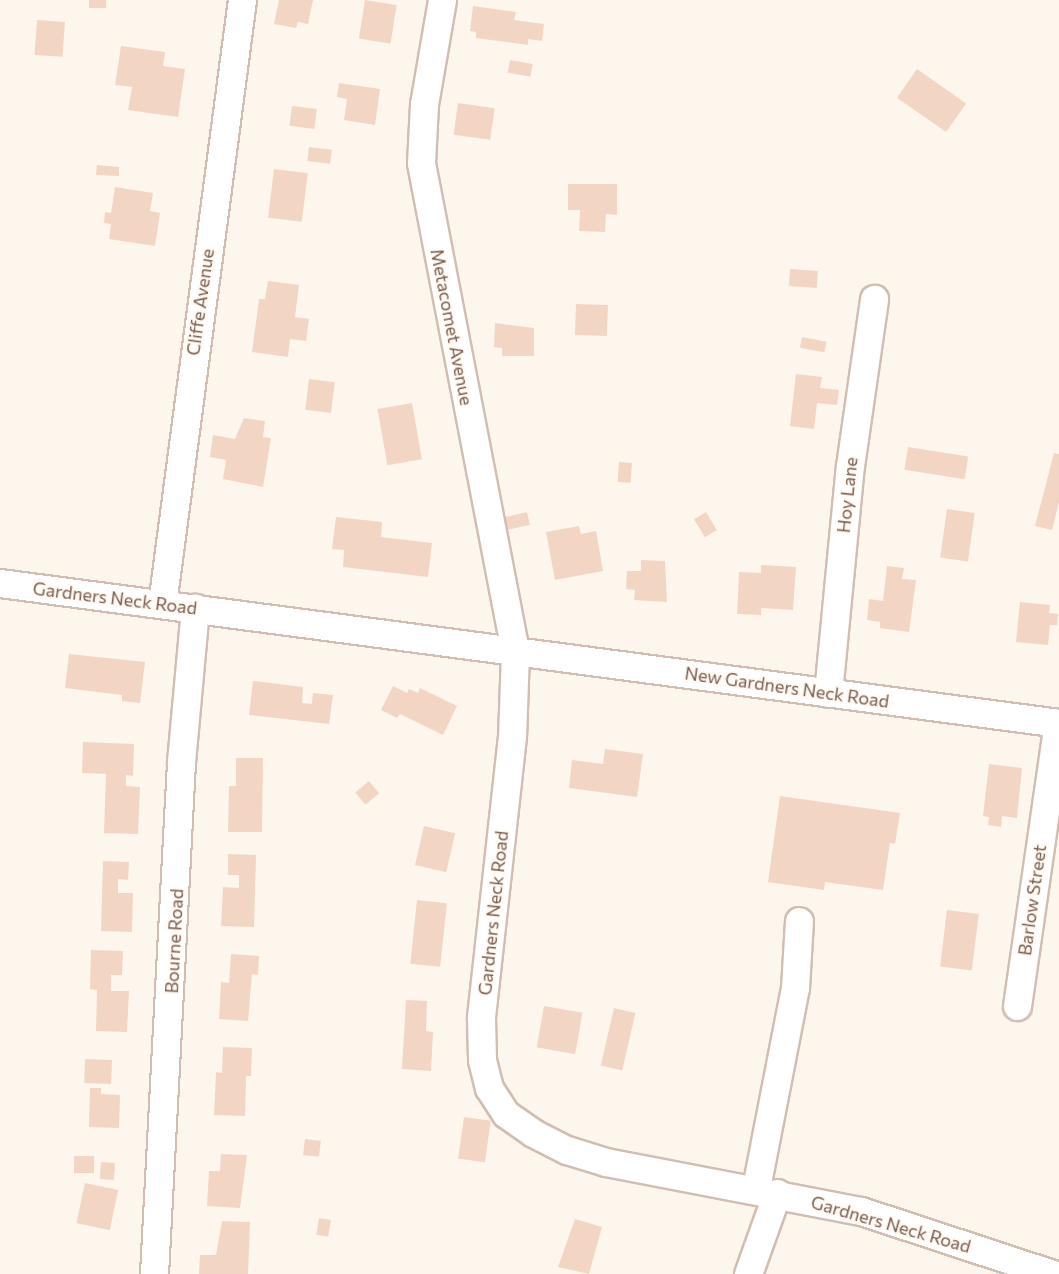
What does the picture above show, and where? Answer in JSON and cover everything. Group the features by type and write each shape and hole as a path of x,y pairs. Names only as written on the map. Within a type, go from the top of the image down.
{"street":[{"name":"Cliffe Avenue","path":"162,604 242,0"},
{"name":"Metacomet Avenue","path":"442,0 424,104 422,163 515,652"},
{"name":"Hoy Lane","path":"828,693 850,466 874,299"},
{"name":"Gardners Neck Road","path":"0,583 515,652 512,736 481,1018 482,1060 489,1088 506,1114 567,1150 606,1162 861,1211 1053,1274"},
{"name":"Bourne Road","path":"154,1274 182,762 195,608"},
{"name":"New Gardners Neck Road","path":"515,652 1058,723"},
{"name":"Barlow Street","path":"1017,1006 1058,723"},
{"path":"748,1274 766,1191 793,999 799,921"}],"building":[{"path":"89,0 106,0 106,8 89,8"},
{"path":"279,0 313,0 308,24 298,22 296,28 274,24"},
{"path":"365,0 397,5 391,44 359,39"},
{"path":"473,6 516,12 514,20 544,24 542,41 528,39 528,45 476,38 476,32 470,31"},
{"path":"37,20 65,22 62,57 35,55"},
{"path":"121,46 165,52 163,66 185,69 178,117 128,110 132,87 115,85"},
{"path":"510,60 533,64 530,77 508,73"},
{"path":"917,69 966,103 946,132 897,98"},
{"path":"339,83 380,89 375,125 344,120 347,99 337,97"},
{"path":"458,103 495,108 490,140 454,135"},
{"path":"292,106 317,109 314,129 290,126"},
{"path":"309,147 332,150 330,164 307,161"},
{"path":"97,165 119,167 119,176 96,175"},
{"path":"274,169 308,173 302,222 268,218"},
{"path":"568,184 617,184 617,215 606,214 605,232 579,231 580,210 568,210"},
{"path":"115,187 153,193 150,211 160,213 155,246 109,239 111,224 104,223 105,212 111,213"},
{"path":"790,269 818,271 817,288 789,286"},
{"path":"268,281 299,285 295,317 309,319 306,341 290,339 288,357 252,352 259,299 265,299"},
{"path":"576,304 608,305 607,336 575,335"},
{"path":"495,323 534,328 534,356 502,356 502,348 494,347"},
{"path":"802,337 827,342 824,353 800,348"},
{"path":"796,374 822,377 820,388 839,390 837,405 817,403 814,429 790,426"},
{"path":"309,379 335,382 331,413 305,410"},
{"path":"412,403 422,459 387,465 378,409"},
{"path":"244,418 265,421 263,437 271,438 263,487 223,479 226,460 210,457 213,435 235,439"},
{"path":"908,447 968,457 965,479 904,470"},
{"path":"1054,453 1059,454 1059,502 1052,530 1035,526"},
{"path":"619,462 632,463 631,483 618,482"},
{"path":"947,509 975,513 968,561 940,558"},
{"path":"527,512 530,525 507,530 504,517"},
{"path":"706,512 717,530 705,537 694,519"},
{"path":"336,517 382,522 381,537 432,543 428,577 343,567 344,550 332,549"},
{"path":"579,526 581,534 596,531 603,571 555,580 546,532"},
{"path":"641,560 665,561 667,602 634,600 635,590 626,589 627,571 641,571"},
{"path":"761,565 796,567 793,610 761,608 761,615 737,614 739,572 761,573"},
{"path":"887,566 904,568 902,579 916,580 909,632 880,628 880,622 867,620 869,599 883,601"},
{"path":"1020,602 1050,605 1049,613 1058,614 1057,625 1050,625 1048,645 1016,642"},
{"path":"69,654 145,662 140,703 122,701 122,695 65,688"},
{"path":"253,681 303,687 302,703 312,704 313,693 333,695 329,724 249,715"},
{"path":"393,686 407,693 409,689 418,693 420,688 457,706 443,735 400,714 397,718 381,710"},
{"path":"83,742 134,744 133,776 126,775 126,786 140,787 138,834 104,833 106,774 82,773"},
{"path":"605,749 643,754 637,797 569,788 572,760 603,764"},
{"path":"236,758 263,758 262,832 228,832 229,786 236,786"},
{"path":"989,764 1022,768 1017,818 1002,816 1001,827 988,825 989,817 983,816"},
{"path":"369,781 379,793 365,805 355,793"},
{"path":"780,796 900,813 895,844 890,843 883,890 825,882 824,890 768,882"},
{"path":"424,826 455,833 446,872 415,865"},
{"path":"228,854 256,855 254,927 221,926 223,887 239,888 239,875 228,875"},
{"path":"103,861 129,862 128,880 118,879 118,893 133,893 132,932 101,931"},
{"path":"417,900 447,903 440,967 410,964"},
{"path":"947,910 979,914 972,970 940,967"},
{"path":"91,950 123,951 122,975 111,975 111,991 129,991 127,1032 96,1031 97,990 90,989"},
{"path":"231,954 259,956 258,975 252,974 248,1021 219,1019 221,982 229,983"},
{"path":"406,1000 427,1001 426,1031 433,1032 431,1071 402,1069"},
{"path":"544,1006 582,1013 575,1054 537,1047"},
{"path":"614,1008 635,1013 622,1070 601,1065"},
{"path":"223,1047 252,1048 251,1076 246,1076 245,1116 214,1115 216,1072 222,1073"},
{"path":"85,1059 112,1060 111,1084 84,1083"},
{"path":"90,1088 101,1088 101,1094 120,1095 119,1128 89,1127"},
{"path":"464,1117 491,1121 485,1162 458,1159"},
{"path":"305,1139 321,1141 319,1157 303,1155"},
{"path":"221,1154 247,1155 240,1208 207,1206 209,1171 220,1171"},
{"path":"74,1156 94,1156 94,1173 74,1173"},
{"path":"101,1162 115,1163 114,1180 100,1179"},
{"path":"85,1183 118,1190 110,1230 76,1223"},
{"path":"319,1218 331,1220 328,1237 316,1235"},
{"path":"575,1219 602,1227 589,1274 558,1267"},
{"path":"222,1221 250,1222 248,1274 199,1274 200,1255 216,1255"}]}
